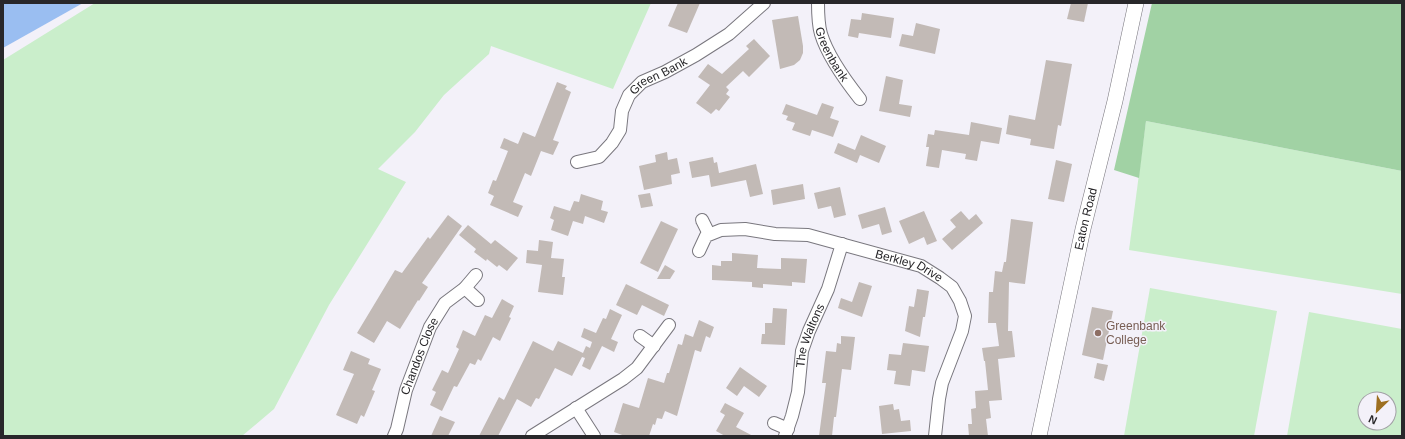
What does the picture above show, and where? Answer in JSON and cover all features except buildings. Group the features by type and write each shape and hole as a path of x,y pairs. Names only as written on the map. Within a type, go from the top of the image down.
{"street":[{"name":"Green Bank","path":"577,162 599,157 612,144 620,130 622,111 629,95 642,82 665,72 696,55 728,34 764,3"},
{"name":"Greenbank","path":"818,3 821,34 843,78 860,99"},
{"name":"Eaton Road","path":"1039,436 1083,228 1115,100 1136,3"},
{"path":"699,251 706,236 709,234 702,220"},
{"name":"Berkley Drive","path":"709,234 721,230 745,229 775,234 808,235 921,266 952,287 960,301 965,316 962,331 942,383 935,436"},
{"name":"The Waltons","path":"774,424 786,433 798,392 802,351 809,331 828,290 842,244"},
{"name":"Chandos Close","path":"394,436 406,390 430,327 445,303 465,288 476,275"},
{"path":"465,288 478,300"},
{"path":"532,436 623,379 637,368 669,325"},
{"path":"640,336 654,346"},
{"path":"576,408 594,436"}],"green space":[{"path":"95,3 651,3 613,89 491,46 489,54 444,95 415,132 378,169 406,182 329,305 274,409 242,436 3,436 3,60"},
{"path":"1152,3 1402,3 1402,171 1146,121 1139,178 1114,170"},
{"path":"1146,121 1402,171 1402,294 1129,250"},
{"path":"1150,288 1277,311 1254,436 1124,436"},
{"path":"1309,312 1402,329 1402,436 1287,436"}],"water":[{"path":"3,3 83,3 3,48"}],"place":[{"name":"Greenbank College","path":"1098,333"}]}
